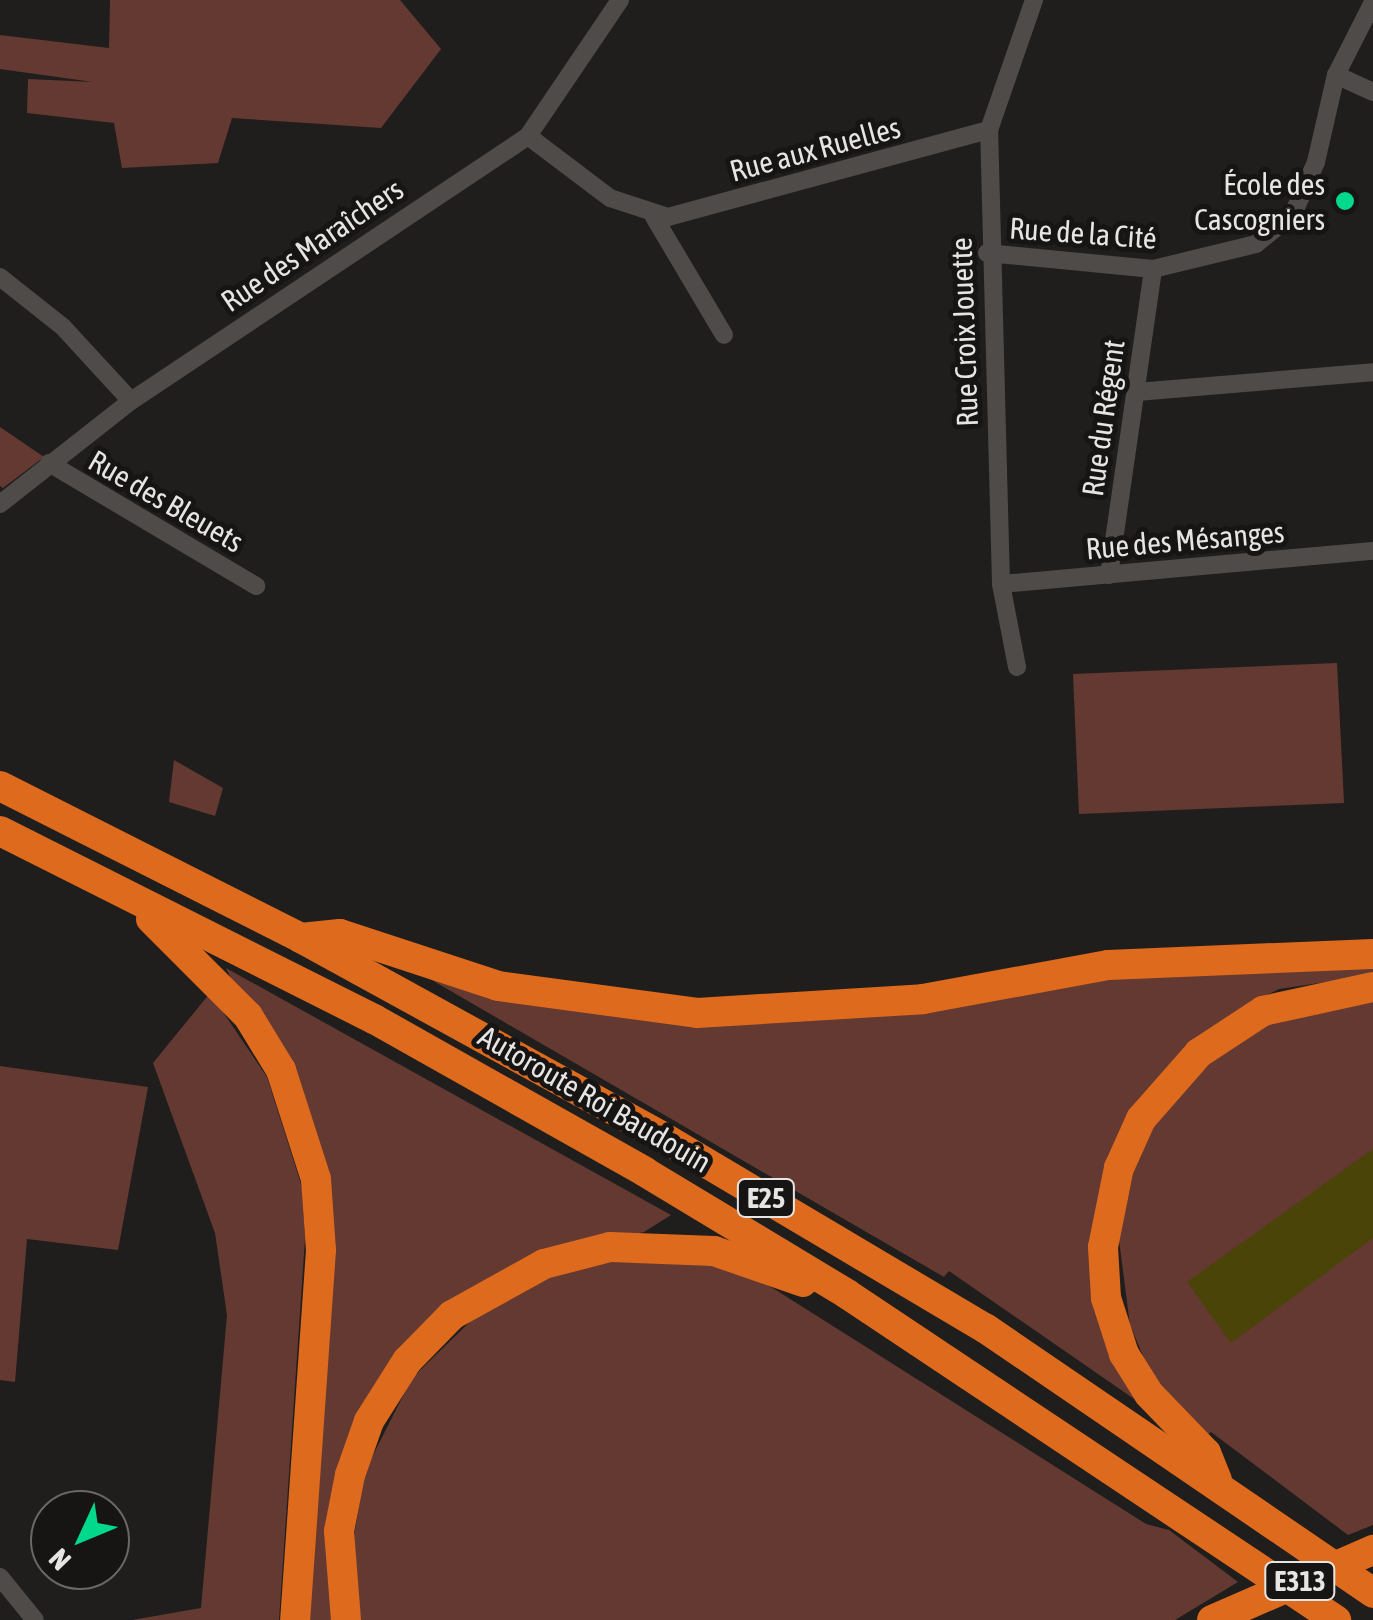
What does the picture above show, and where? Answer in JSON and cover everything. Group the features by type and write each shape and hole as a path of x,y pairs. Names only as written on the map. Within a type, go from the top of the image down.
{"highway":[{"name":"Autoroute Roi Baudouin","path":"0,786 531,1060 968,1318 1218,1483 1373,1593"},
{"name":"E25","path":"0,831 374,1019 847,1294 1336,1620"},
{"path":"129,894 248,1016 281,1070 316,1179 320,1250 294,1620"},
{"path":"301,938 340,934 498,986 697,1013 923,999 1108,966 1373,954"},
{"path":"1218,1483 1206,1452 1149,1394 1124,1354 1106,1298 1104,1246 1120,1168 1141,1119 1198,1053 1262,1011 1373,988"},
{"path":"346,1620 339,1531 356,1457 407,1361 452,1316 532,1270 610,1246 714,1251 847,1294"},
{"name":"E313","path":"1220,1616 1373,1550"},
{"name":"E313","path":"1288,1620 1373,1584"}],"street":[{"name":"Rue des Maraîchers","path":"0,504 131,401 528,136 620,0"},
{"name":"Rue Croix Jouette","path":"1017,667 1001,584 987,253 989,130 1034,0"},
{"name":"Rue de la Cité","path":"987,253 1154,269 1256,244 1293,214 1316,162 1336,75 1373,2"},
{"path":"1336,75 1373,92"},
{"name":"Rue aux Ruelles","path":"654,216 989,130"},
{"path":"528,136 574,176 654,216 724,335"},
{"name":"Rue du Régent","path":"1109,575 1154,269"},
{"path":"0,277 63,328 131,401"},
{"path":"1137,392 1373,372"},
{"name":"Rue des Bleuets","path":"50,463 256,586"},
{"name":"Rue des Mésanges","path":"1001,584 1373,550"},
{"path":"0,1577 35,1620"}],"shaded area":[{"path":"110,0 400,0 441,49 381,128 232,118 218,163 122,168 114,123 27,113 28,79 93,82 0,69 0,35 109,48"},
{"path":"0,427 44,457 3,488 0,486"},
{"path":"1337,663 1344,803 1079,814 1073,674"},
{"path":"174,760 223,788 215,816 169,802"},
{"path":"1373,966 1373,975 1279,989 1242,1008 1204,1032 1140,1099 1100,1202 1137,1401 949,1271 944,1277 411,968 615,1012 1105,973"},
{"path":"226,968 671,1215 644,1232 520,1260 440,1312 358,1419 337,1620 301,1620 322,1178"},
{"path":"210,993 267,1077 302,1187 305,1239 279,1620 132,1620 201,1608 227,1315 215,1233 153,1063"},
{"path":"1373,1002 1373,1525 1348,1535 1211,1432 1205,1436 1151,1375 1130,1325 1119,1240 1137,1156 1161,1113 1228,1045 1268,1023"},
{"path":"0,1066 148,1087 118,1250 27,1239 15,1382 0,1380"},
{"path":"1373,1149 1373,1238 1231,1343 1187,1282"},
{"path":"605,1262 710,1263 752,1275 1146,1524 1169,1530 1238,1582 1175,1620 359,1620 354,1536 365,1471 412,1378 481,1311 521,1286"}],"place":[{"name":"École des Cascogniers","path":"1345,201"}]}
